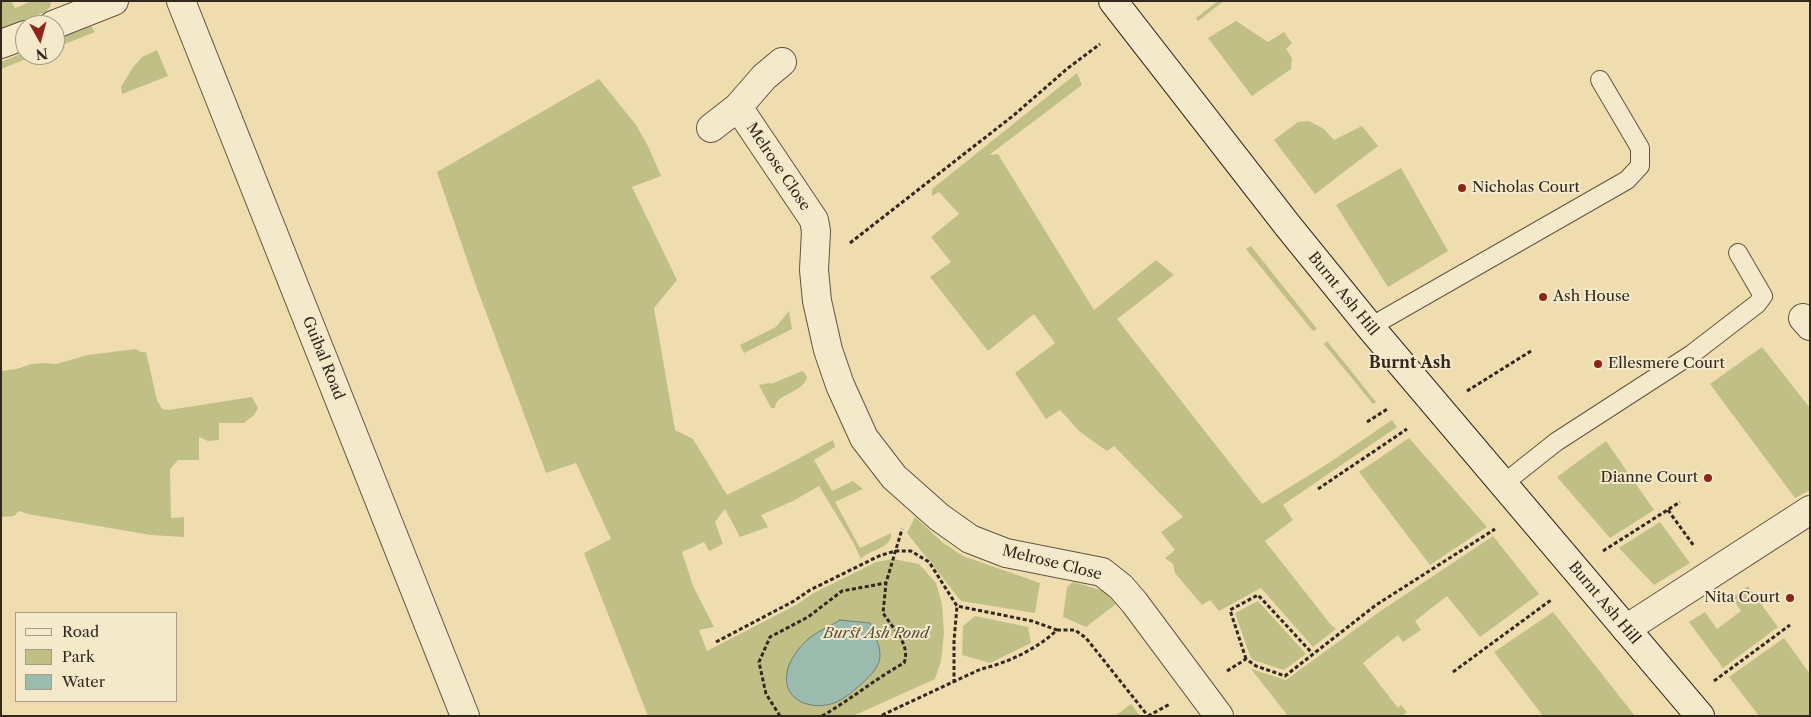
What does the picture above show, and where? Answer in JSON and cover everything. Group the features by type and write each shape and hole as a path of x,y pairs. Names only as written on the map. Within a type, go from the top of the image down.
{"street":[{"path":"65,20 114,1"},
{"name":"Guibal Road","path":"181,1 465,716"},
{"name":"Burnt Ash Hill","path":"1113,1 1370,327 1700,716"},
{"path":"1,44 15,39"},
{"name":"Melrose Close","path":"711,128 738,108 764,77 782,62"},
{"name":"Melrose Close","path":"738,108 814,220 816,231 814,270 817,301 826,340 840,385 864,438 894,477 938,517 970,539 1006,553 1102,572 1121,587 1134,602 1219,716"},
{"path":"1626,628 1810,510"}],"lane":[{"path":"1370,327 1627,180 1640,166 1640,148 1600,80"},
{"path":"1503,484 1556,442 1692,354 1757,304 1763,296 1738,253"}],"path":[{"path":"814,270 1014,115 1068,68 1100,44"},
{"path":"1464,392 1531,351"},
{"path":"1366,422 1389,408"},
{"path":"1318,489 1407,429"},
{"path":"1600,553 1680,502"},
{"path":"1668,510 1714,573"},
{"path":"1312,653 1258,595 1230,610 1246,659 1256,666 1285,676 1312,653 1376,605 1495,529"},
{"path":"822,716 886,673 904,664 907,656 904,642 883,613 886,583 895,551"},
{"path":"716,642 794,601 810,590 879,556 895,551 911,551 929,562 957,606 954,641 954,683"},
{"path":"780,716 766,694 759,662 770,637 808,617 842,591 886,583"},
{"path":"1453,672 1551,600"},
{"path":"957,606 1032,620 1057,630 1074,630 1086,638 1148,716"},
{"path":"1707,686 1790,625"},
{"path":"880,716 954,683 980,669 994,666 1040,644 1057,630"},
{"path":"1199,689 1246,659"}],"green space":[{"path":"1,1 11,1 15,8 32,1 51,2 50,7 45,12 38,15 15,15 15,24 1,30"},
{"path":"1218,1 1224,1 1198,21 1196,18"},
{"path":"1236,21 1268,42 1284,32 1292,43 1286,49 1292,58 1291,69 1252,96 1208,38"},
{"path":"91,26 95,32 65,44 65,36"},
{"path":"157,50 168,76 122,94 121,87 133,67 142,57"},
{"path":"15,56 15,63 1,69 1,62"},
{"path":"1077,73 1082,85 989,155 998,154 1094,310 1156,260 1174,275 1117,319 1262,504 1329,463 1392,420 1397,427 1283,505 1293,520 1265,541 1336,629 1313,647 1261,588 1219,611 1210,600 1202,605 1175,573 1173,564 1165,558 1175,550 1161,532 1183,517 1114,446 1107,451 1080,432 1060,410 1046,419 1015,373 1055,343 1034,314 988,351 930,277 951,262 931,237 959,214 939,192 932,196 932,189"},
{"name":"Burst Ash Pond","path":"599,79 636,125 648,146 661,176 632,187 677,280 654,308 675,430 693,439 727,495 833,440 835,447 814,460 832,491 853,481 863,489 835,502 860,548 891,533 891,538 884,546 861,559 853,542 819,486 793,501 761,515 768,527 740,537 725,509 715,522 723,544 709,551 704,542 682,552 693,586 714,627 699,630 707,651 796,605 812,594 876,562 893,559 919,564 936,583 942,604 944,633 941,661 935,679 853,716 648,716 584,553 611,539 576,463 546,473 475,283 437,172"},
{"path":"1309,121 1324,129 1334,140 1362,126 1378,146 1315,194 1274,140 1298,122"},
{"path":"1401,168 1448,251 1388,287 1336,205"},
{"path":"1251,246 1317,329 1313,331 1246,249"},
{"path":"789,311 792,329 744,353 740,345 776,327"},
{"path":"1327,341 1376,402 1373,404 1324,344"},
{"path":"1762,347 1810,408 1810,490 1795,498 1710,384"},
{"path":"136,349 146,352 157,400 162,409 169,410 252,397 258,408 254,415 244,423 219,423 219,440 208,441 199,437 199,460 178,460 170,469 171,518 184,517 184,537 151,535 19,511 14,516 1,517 1,371 17,369 31,364 56,364 88,355"},
{"path":"802,371 807,378 804,383 779,400 775,408 771,408 759,385 771,384"},
{"path":"1409,438 1487,527 1430,565 1359,472"},
{"path":"1606,441 1654,510 1610,538 1557,477"},
{"path":"915,517 942,542 963,556 1040,583 1035,613 961,601 907,533"},
{"path":"1660,522 1690,563 1654,585 1619,548"},
{"path":"1493,536 1539,594 1480,637 1447,596 1415,621 1421,630 1403,642 1398,635 1363,663 1398,708 1401,705 1407,712 1402,716 1288,716 1251,669 1286,680 1379,612"},
{"path":"1073,582 1104,591 1116,604 1086,627 1063,617 1067,587"},
{"path":"1748,586 1778,627 1723,668 1689,622 1705,612 1717,629 1741,611 1732,598"},
{"path":"1258,601 1306,654 1284,670 1253,660 1250,656 1235,613"},
{"path":"1553,612 1635,716 1543,716 1494,652"},
{"path":"975,616 1028,627 1031,643 990,663 962,655 963,626"},
{"path":"1784,638 1810,674 1810,716 1759,716 1729,677"},
{"path":"1131,704 1140,716 1115,716"}],"water":[{"path":"840,620 870,623 880,650 878,664 868,678 837,702 817,706 800,701 789,691 787,683 787,673 792,660 807,640"}],"place":[{"name":"Nicholas Court","path":"1462,188"},
{"name":"Ash House","path":"1543,297"},
{"name":"Ellesmere Court","path":"1598,364"},
{"name":"Dianne Court","path":"1708,478"},
{"name":"Nita Court","path":"1790,598"}],"district":[{"name":"Burnt Ash","path":"1410,363"}]}
